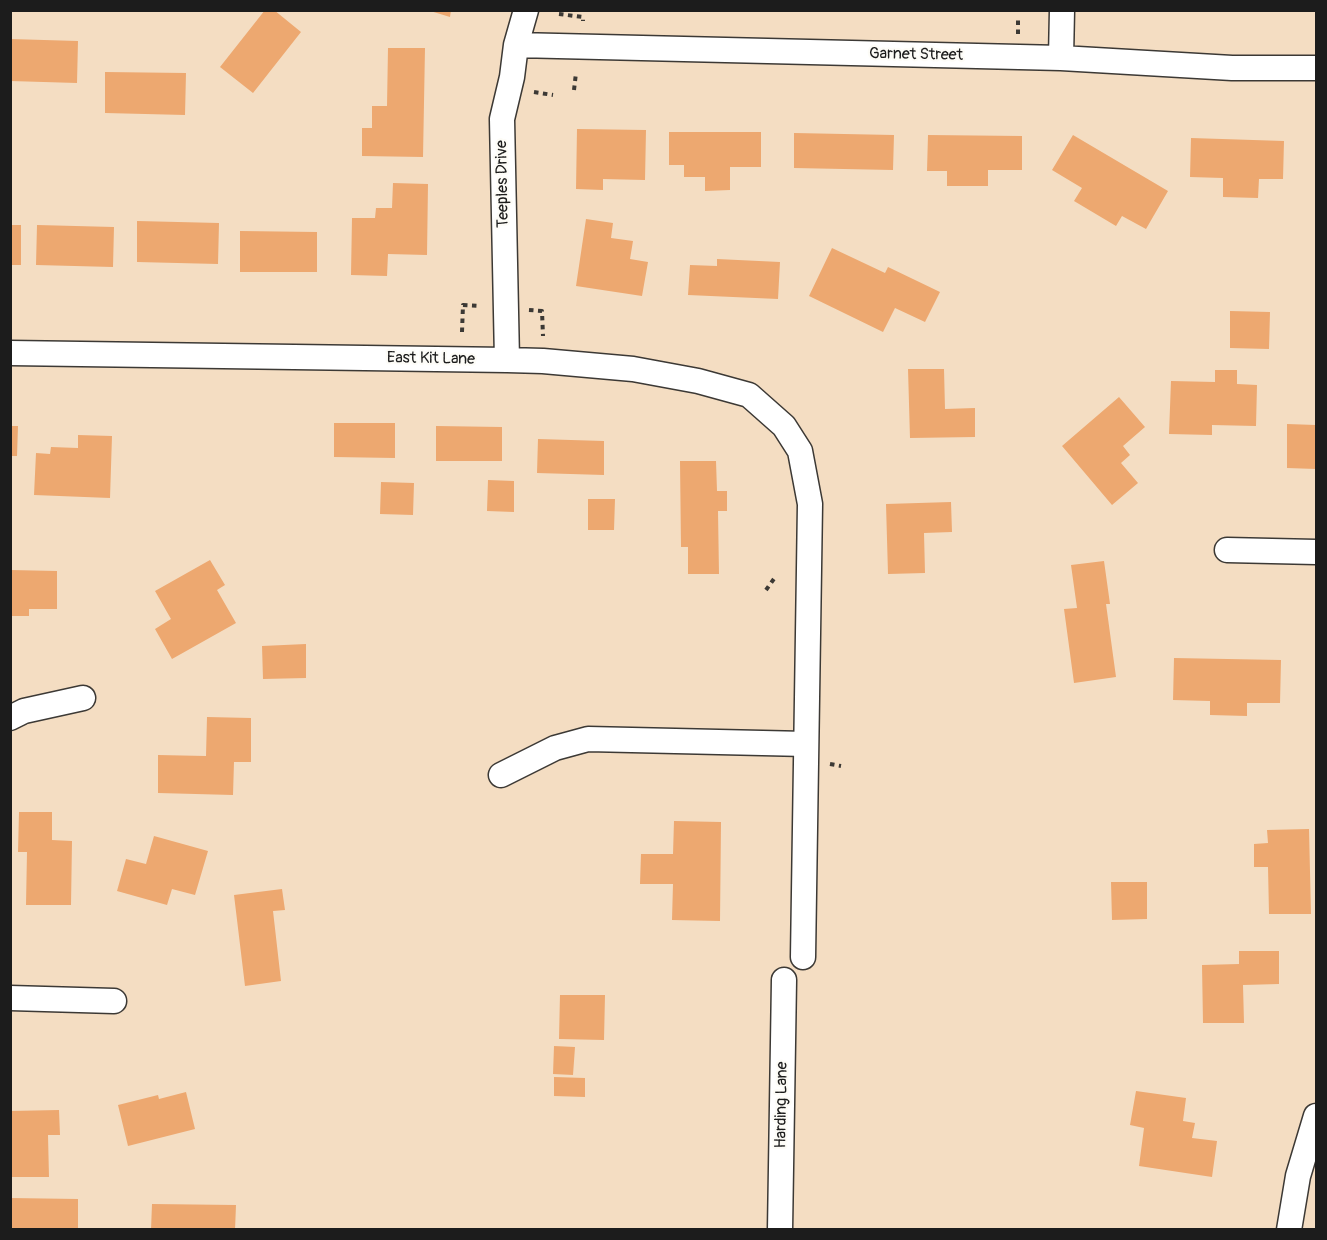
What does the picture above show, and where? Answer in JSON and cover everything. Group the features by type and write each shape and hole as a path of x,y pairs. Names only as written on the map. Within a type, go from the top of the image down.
{"street":[{"name":"Teeples Drive","path":"507,360 504,307 506,270 502,119 512,77 516,45 526,10"},
{"path":"1061,58 1062,10"},
{"name":"Garnet Street","path":"516,45 1061,58 1232,68 1317,69"},
{"name":"East Kit Lane","path":"10,353 507,360 633,369 698,381 749,395 784,426 800,451 810,504 803,957"},
{"path":"1227,550 1317,552"},
{"path":"10,718 24,711 84,698"},
{"path":"501,775 555,748 588,739 806,744"},
{"name":"Harding Lane","path":"780,1230 784,980"},
{"path":"10,998 114,1001"},
{"path":"1289,1230 1298,1176 1317,1116"}],"path":[{"path":"574,90 576,73"},
{"path":"534,92 553,95"},
{"path":"462,332 463,305 486,306"},
{"path":"523,309 542,311 543,337"},
{"path":"766,590 776,576"}],"building":[{"path":"265,10 274,10 301,32 253,93 220,67"},
{"path":"427,10 451,10 450,17"},
{"path":"10,39 78,41 77,83 10,81"},
{"path":"388,48 425,48 423,157 362,156 362,128 372,128 372,106 387,106"},
{"path":"105,72 186,73 185,115 105,113"},
{"path":"577,129 646,130 645,180 603,179 603,190 576,189"},
{"path":"669,132 761,132 761,167 730,167 730,190 705,191 705,177 684,177 684,165 669,165"},
{"path":"794,133 894,135 893,170 794,168"},
{"path":"928,135 1022,136 1022,170 988,170 988,186 947,186 947,171 927,171"},
{"path":"1073,135 1168,191 1146,229 1122,216 1116,226 1074,201 1082,188 1052,170"},
{"path":"1191,138 1284,141 1283,179 1259,179 1258,198 1223,197 1223,178 1190,177"},
{"path":"393,183 428,184 427,255 388,254 387,276 351,275 352,218 375,218 376,208 392,208"},
{"path":"586,219 613,223 611,238 633,241 630,259 648,262 642,296 576,286"},
{"path":"137,221 219,223 218,264 137,262"},
{"path":"10,225 21,225 21,265 10,265"},
{"path":"37,225 114,227 113,267 36,265"},
{"path":"240,231 317,232 317,272 240,272"},
{"path":"832,248 885,273 888,267 940,292 925,322 895,308 883,332 809,296"},
{"path":"717,259 780,262 778,299 688,295 690,265 717,266"},
{"path":"1230,311 1270,312 1269,349 1230,348"},
{"path":"908,369 944,369 945,409 975,408 975,437 910,438"},
{"path":"1215,370 1237,370 1237,384 1257,385 1256,426 1212,425 1212,435 1169,434 1171,381 1215,382"},
{"path":"1119,397 1145,427 1123,446 1130,455 1121,463 1138,483 1112,505 1062,446"},
{"path":"334,423 395,423 395,458 334,457"},
{"path":"1287,424 1316,425 1316,469 1287,468"},
{"path":"10,426 18,426 17,456 10,456"},
{"path":"436,426 502,427 502,461 436,461"},
{"path":"78,435 112,436 110,498 34,495 36,453 50,454 51,447 78,448"},
{"path":"538,439 604,441 604,475 537,473"},
{"path":"680,461 716,461 717,491 727,491 727,511 718,511 719,574 688,574 688,547 681,547"},
{"path":"488,480 514,481 514,512 487,511"},
{"path":"381,482 414,483 413,515 380,514"},
{"path":"588,499 615,499 614,530 588,530"},
{"path":"951,502 952,532 924,533 925,573 888,574 886,504"},
{"path":"210,560 225,585 217,590 236,623 172,659 155,629 171,619 155,591"},
{"path":"1104,561 1110,604 1106,604 1116,677 1074,683 1064,609 1077,608 1071,565"},
{"path":"10,570 57,571 57,609 29,609 29,616 10,616"},
{"path":"306,644 306,678 263,679 262,646"},
{"path":"1174,658 1281,660 1280,703 1247,703 1247,716 1210,715 1210,701 1173,700"},
{"path":"207,717 251,718 251,762 234,762 233,795 158,793 158,755 206,756"},
{"path":"19,812 52,812 52,840 72,841 71,905 26,905 27,852 18,852"},
{"path":"674,821 721,822 720,921 672,920 673,884 640,884 641,854 673,854"},
{"path":"1309,829 1311,914 1269,914 1268,867 1254,867 1254,844 1268,843 1267,830"},
{"path":"154,836 208,851 195,895 172,889 167,905 117,891 126,859 146,864"},
{"path":"1111,882 1147,882 1147,919 1112,920"},
{"path":"282,889 285,910 273,911 281,981 245,986 234,895"},
{"path":"1239,951 1279,951 1279,984 1243,985 1244,1023 1203,1023 1202,965 1239,964"},
{"path":"560,995 605,995 604,1040 559,1039"},
{"path":"554,1046 575,1047 573,1075 553,1074"},
{"path":"554,1077 585,1078 585,1097 554,1096"},
{"path":"1136,1091 1186,1098 1183,1121 1195,1123 1192,1138 1217,1141 1212,1177 1139,1166 1144,1128 1130,1125"},
{"path":"186,1092 195,1129 128,1146 118,1105 158,1095 159,1099"},
{"path":"59,1110 60,1135 48,1135 49,1177 10,1177 10,1111"},
{"path":"10,1198 78,1199 78,1230 10,1230"},
{"path":"152,1204 236,1205 235,1230 151,1230"}]}
